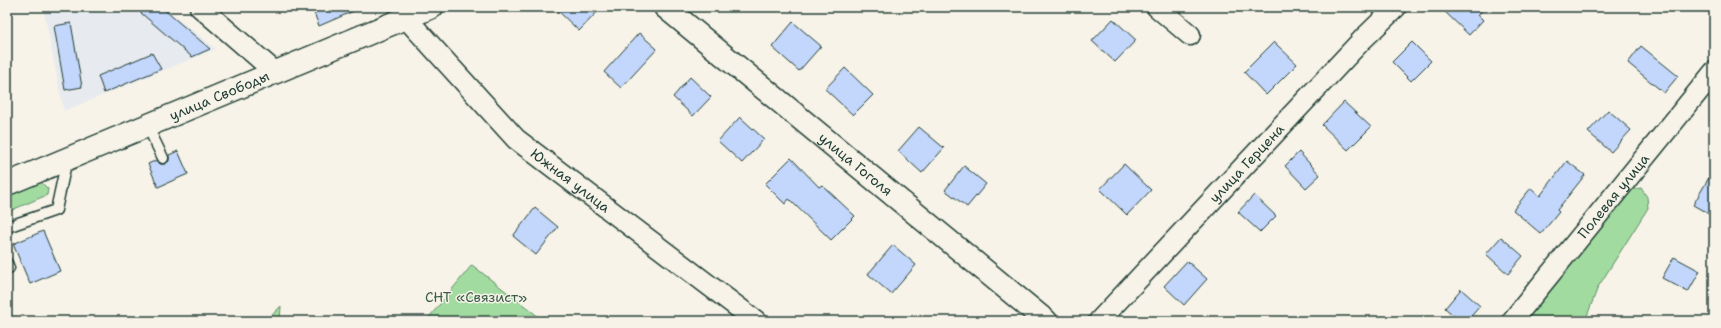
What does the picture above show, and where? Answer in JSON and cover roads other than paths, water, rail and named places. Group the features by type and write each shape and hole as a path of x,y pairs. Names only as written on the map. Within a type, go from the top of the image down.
{"street":[{"path":"200,7 275,72"},
{"name":"улица Свободы","path":"7,184 432,7"},
{"name":"улица Гоголя","path":"665,7 1046,321"},
{"path":"1157,7 1190,35"},
{"name":"улица Герцена","path":"1099,321 1362,40 1396,7"},
{"name":"Южная улица","path":"406,18 516,139 756,321"},
{"name":"Полевая улица","path":"1512,321 1714,72"}],"lane":[{"path":"147,125 163,158"},
{"path":"7,227 56,210 67,159"},
{"path":"7,263 9,268 7,268"}],"park label":[{"name":"СНТ «Связист»","path":"476,297"}]}
